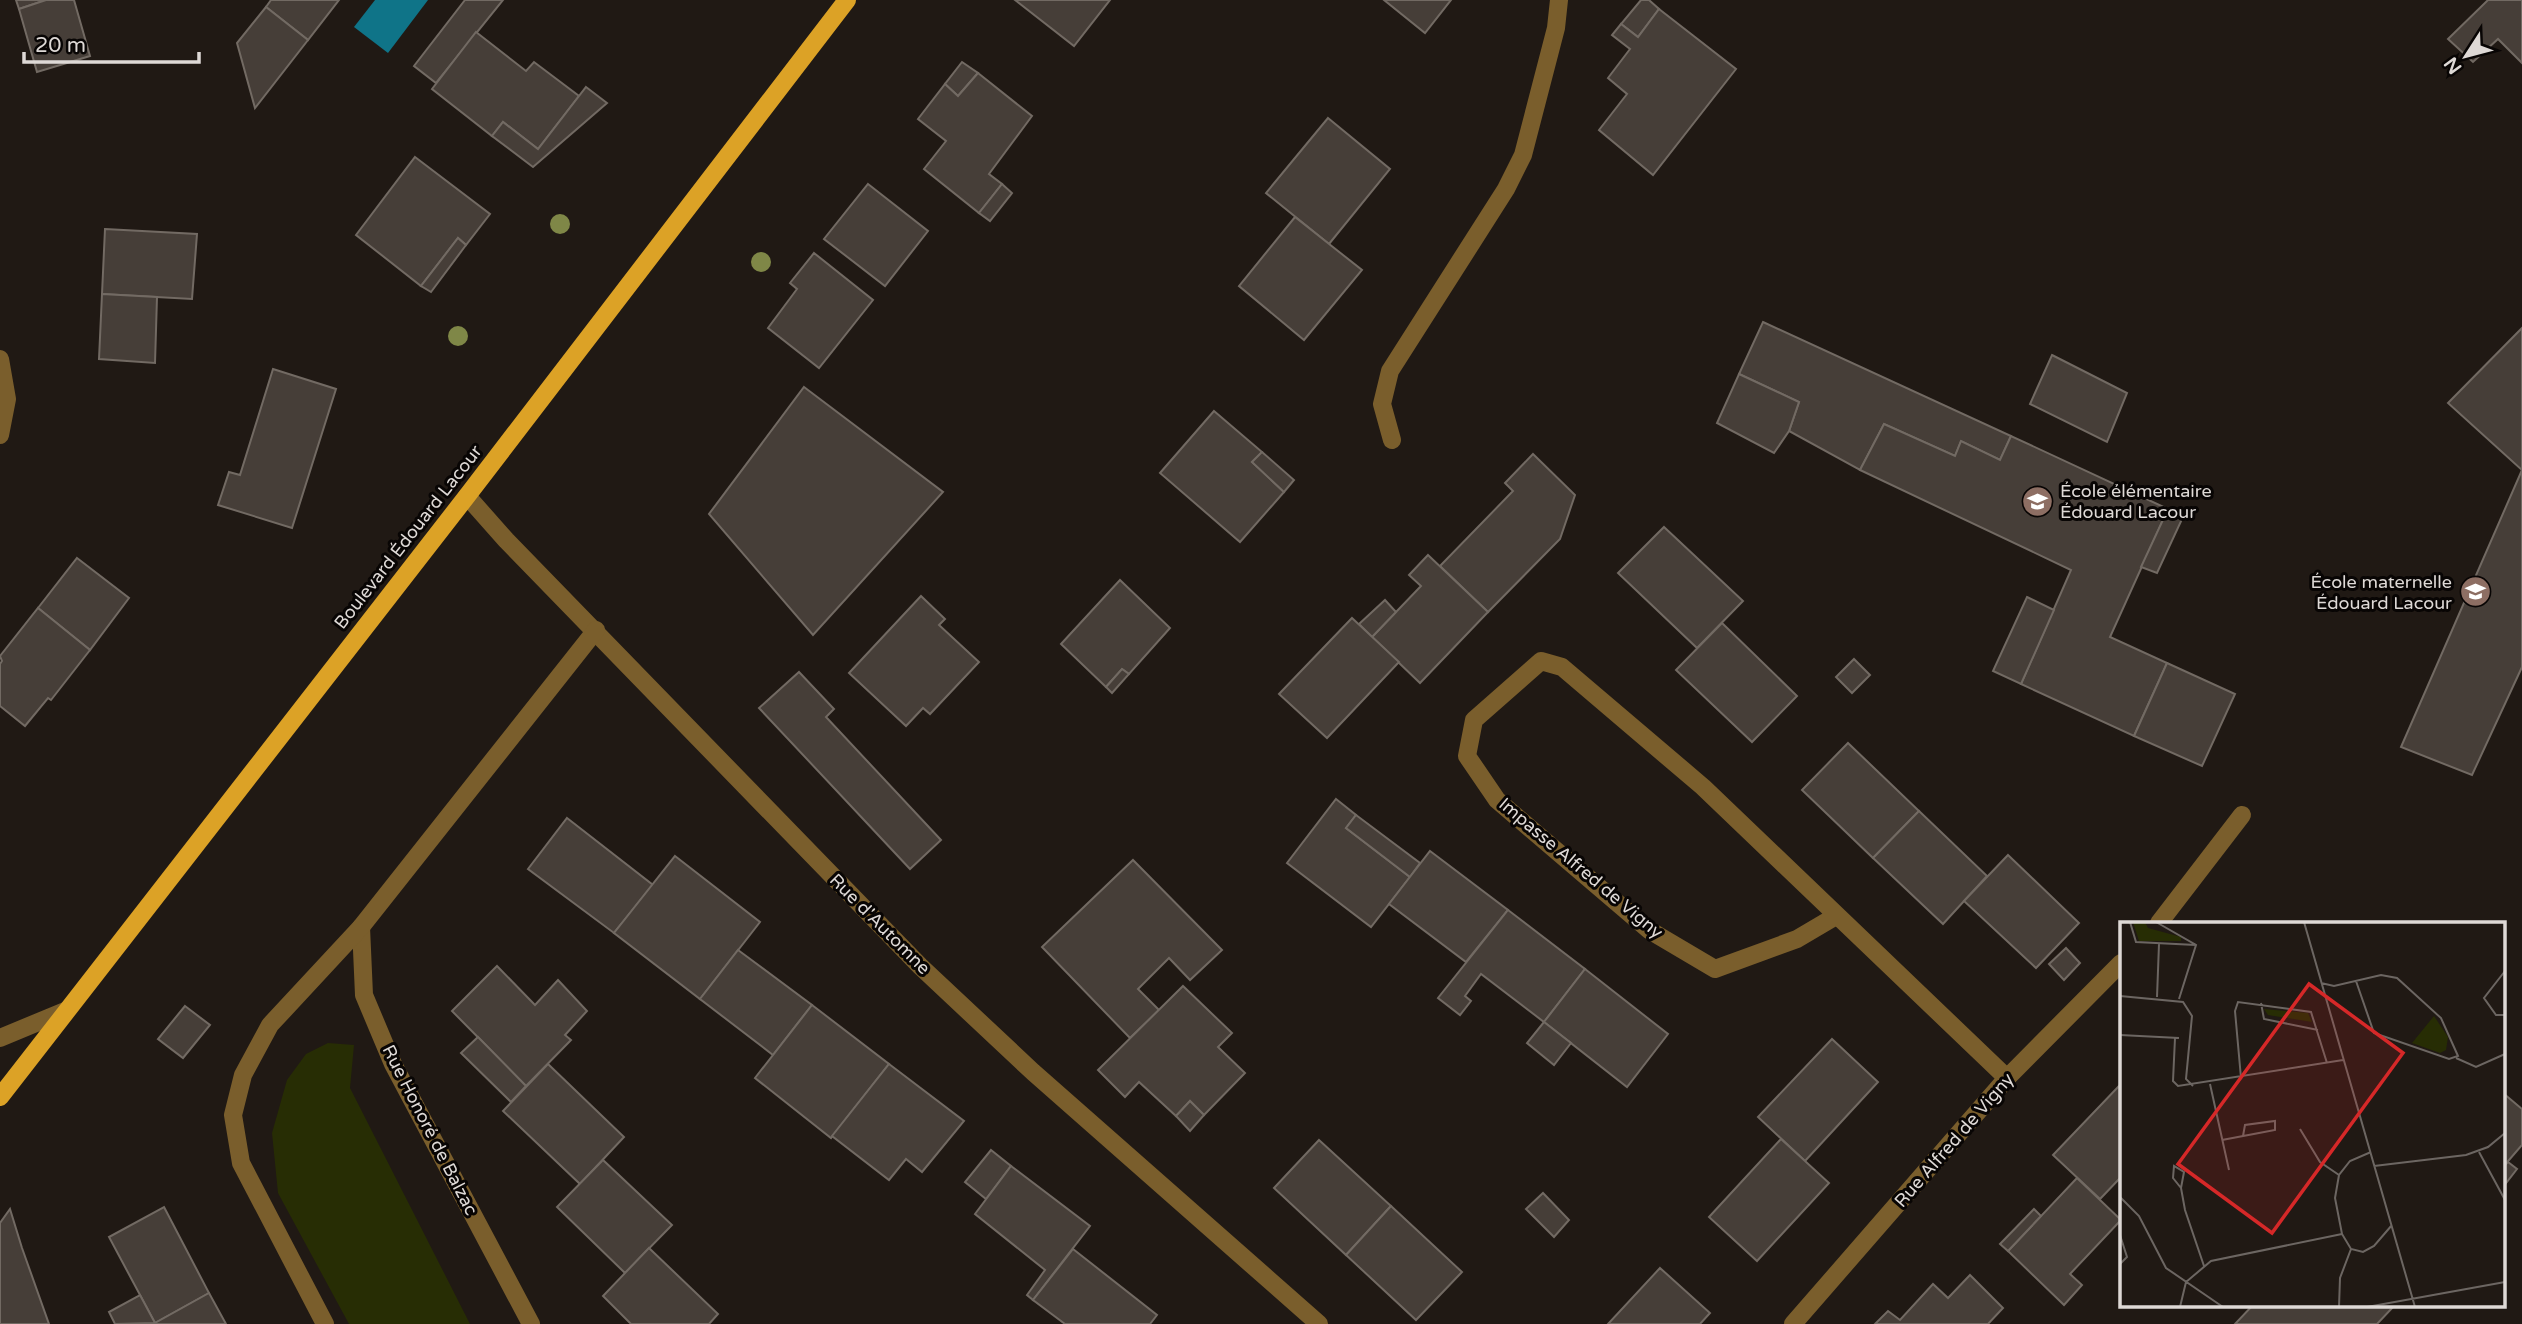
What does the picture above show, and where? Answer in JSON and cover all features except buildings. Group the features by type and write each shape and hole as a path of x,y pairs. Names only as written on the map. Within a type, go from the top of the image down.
{"main road":[{"name":"Boulevard Édouard Lacour","path":"0,1097 467,496 847,0"}],"street":[{"path":"1392,440 1382,404 1390,371 1506,189 1523,155 1556,28 1559,0"},
{"path":"0,359 7,398 0,435"},
{"name":"Rue d'Automne","path":"467,496 506,540 596,630 811,856 920,965 1033,1072 1313,1322"},
{"path":"325,1324 241,1163 233,1115 243,1075 270,1025 360,927 596,630"},
{"name":"Impasse Alfred de Vigny","path":"1836,916 1797,939 1715,969 1649,930 1497,800 1467,756 1474,720 1541,661 1562,667 1703,787 2007,1078"},
{"path":"2160,922 2242,815"},
{"name":"Rue Honoré de Balzac","path":"360,927 364,995 373,1018 393,1064 531,1324"},
{"name":"Rue Alfred de Vigny","path":"1793,1324 2007,1078 2120,963"},
{"path":"0,1038 65,1011"}],"green space":[{"path":"328,1043 354,1045 350,1088 470,1324 349,1324 278,1193 272,1133 287,1080 306,1054"}],"water":[{"path":"375,0 428,0 388,53 354,27"}],"place":[{"name":"École élémentaire Édouard Lacour","path":"2037,501"},
{"name":"École maternelle Édouard Lacour","path":"2475,592"}]}
